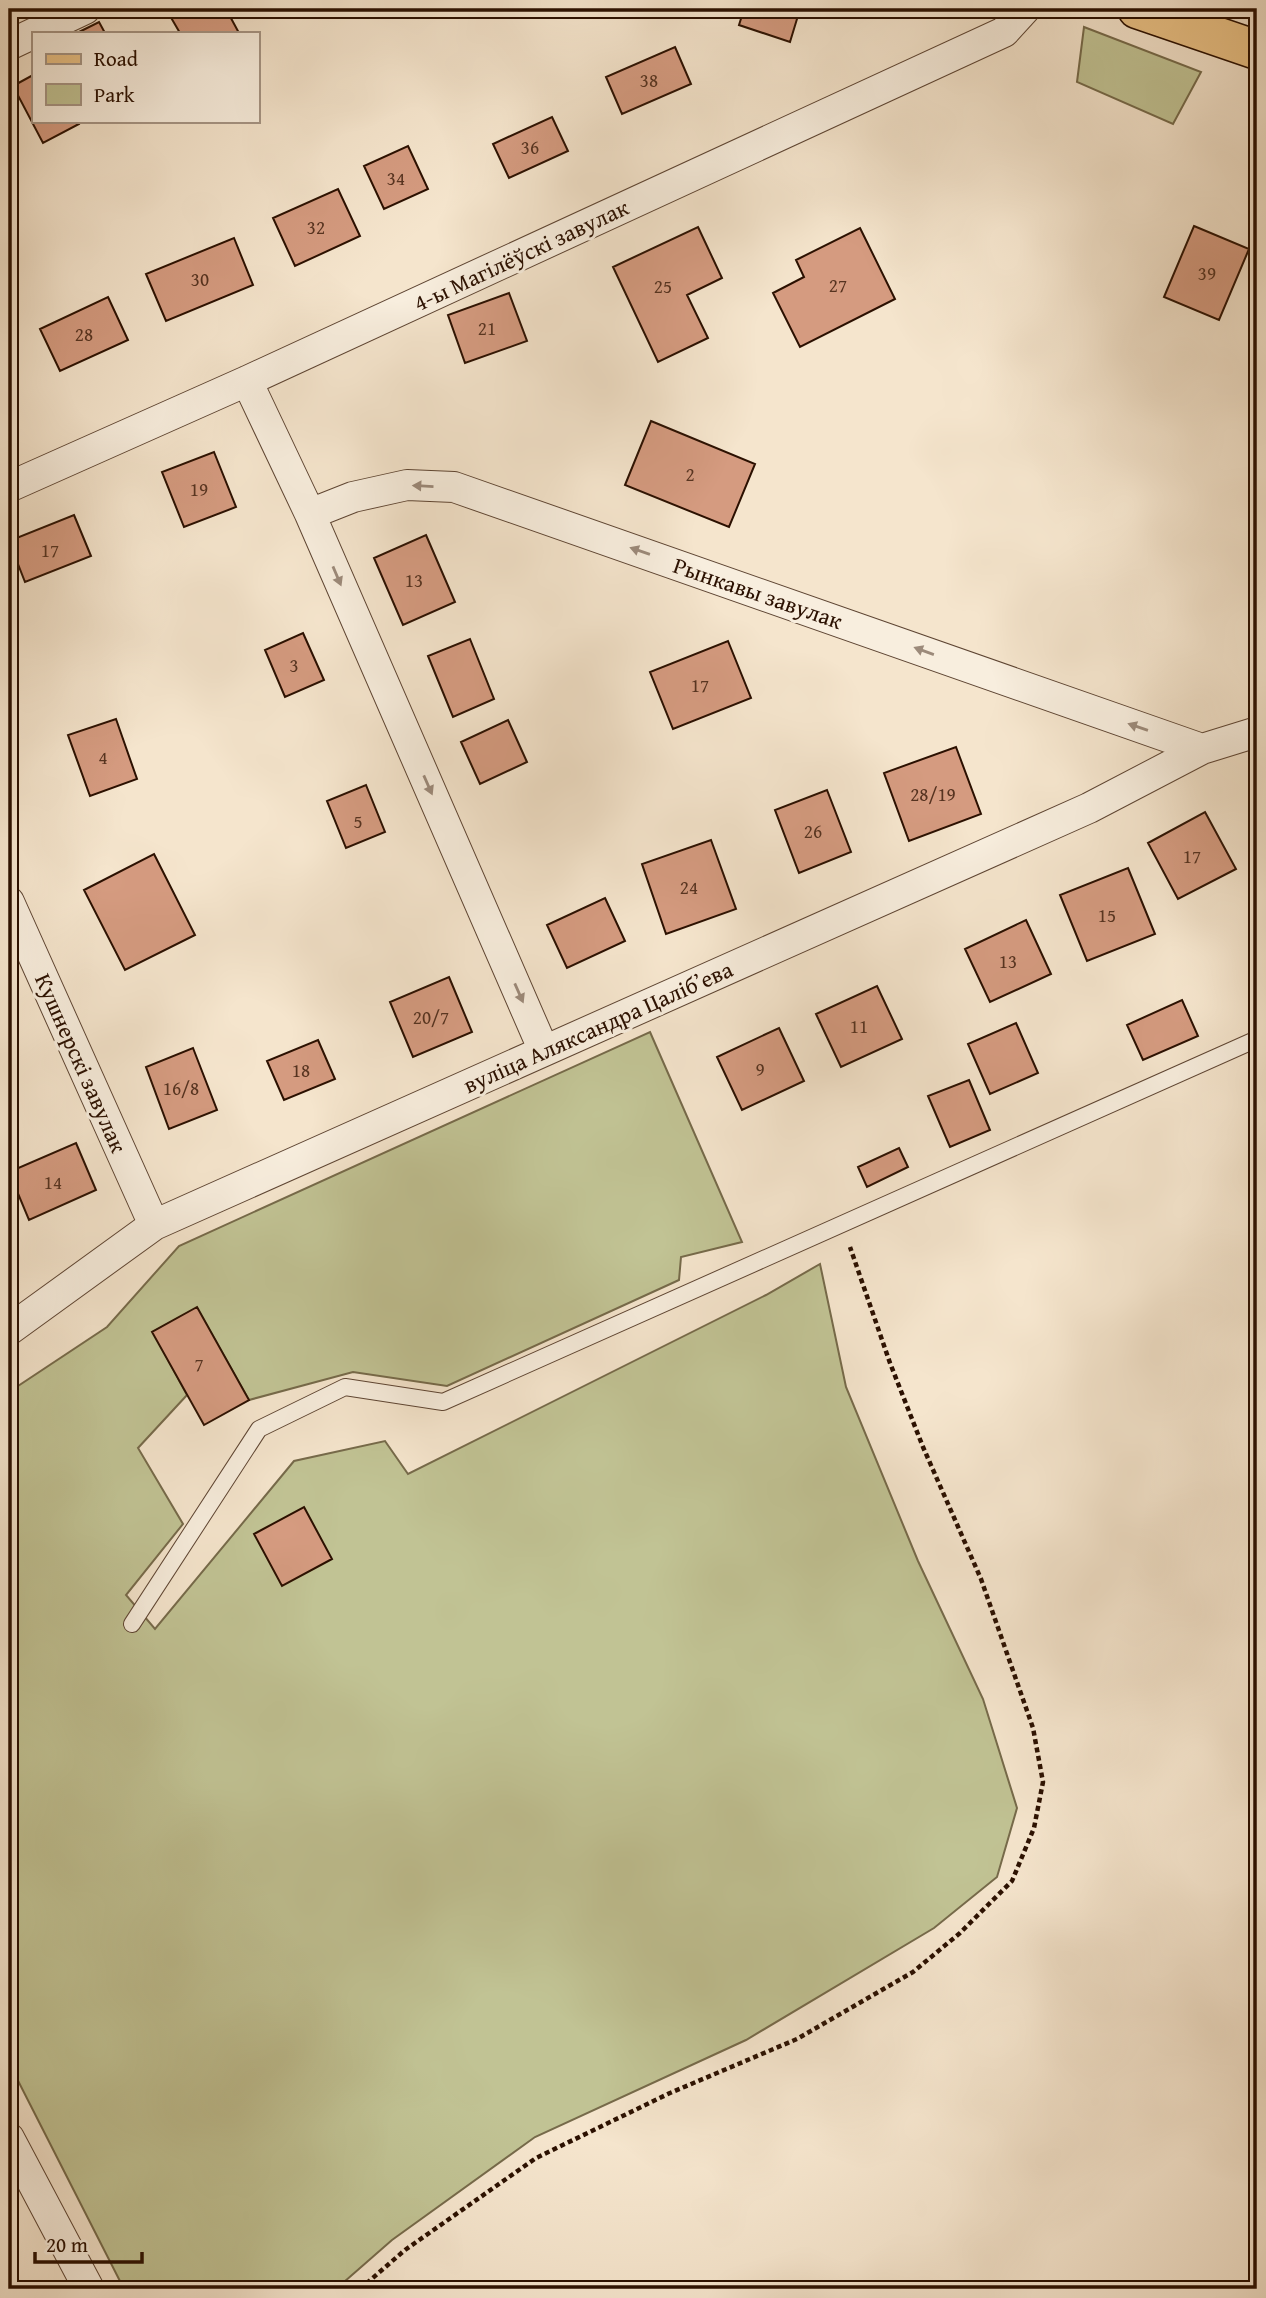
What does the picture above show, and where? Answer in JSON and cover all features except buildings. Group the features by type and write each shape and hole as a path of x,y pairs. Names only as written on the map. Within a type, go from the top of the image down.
{"main road":[{"path":"1137,9 1257,50"}],"street":[{"path":"36,32 85,9"},
{"name":"4-ы Магілёўскі завулак","path":"9,487 247,381 1004,32 1025,9"},
{"path":"9,45 32,34"},
{"path":"247,381 310,514 544,1051"},
{"name":"Рынкавы завулак","path":"310,514 353,497 407,485 454,487 1202,749"},
{"name":"вуліца Аляксандра Цалібʼева","path":"9,1330 154,1225 1089,808 1202,749 1257,732"},
{"name":"Кушнерскі завулак","path":"9,902 154,1225"},
{"path":"9,2138 89,2289"}],"lane":[{"path":"132,1624 259,1429 345,1387 443,1402 1257,1039"}],"path":[{"path":"360,2289 405,2250 536,2158 670,2093 796,2039 913,1972 960,1933 1012,1881 1034,1828 1043,1782 1033,1728 981,1579 923,1447 890,1363 842,1223"}],"green space":[{"path":"1084,27 1201,72 1173,124 1077,82"},
{"path":"650,1032 742,1242 681,1257 679,1280 447,1386 353,1372 249,1400 197,1308 153,1332 187,1395 138,1448 183,1524 126,1595 155,1629 294,1461 385,1441 408,1474 766,1295 820,1264 846,1387 918,1561 983,1699 1017,1808 997,1877 934,1928 746,2040 535,2137 392,2240 336,2289 124,2289 9,2063 9,1392 107,1327 179,1246"}]}
